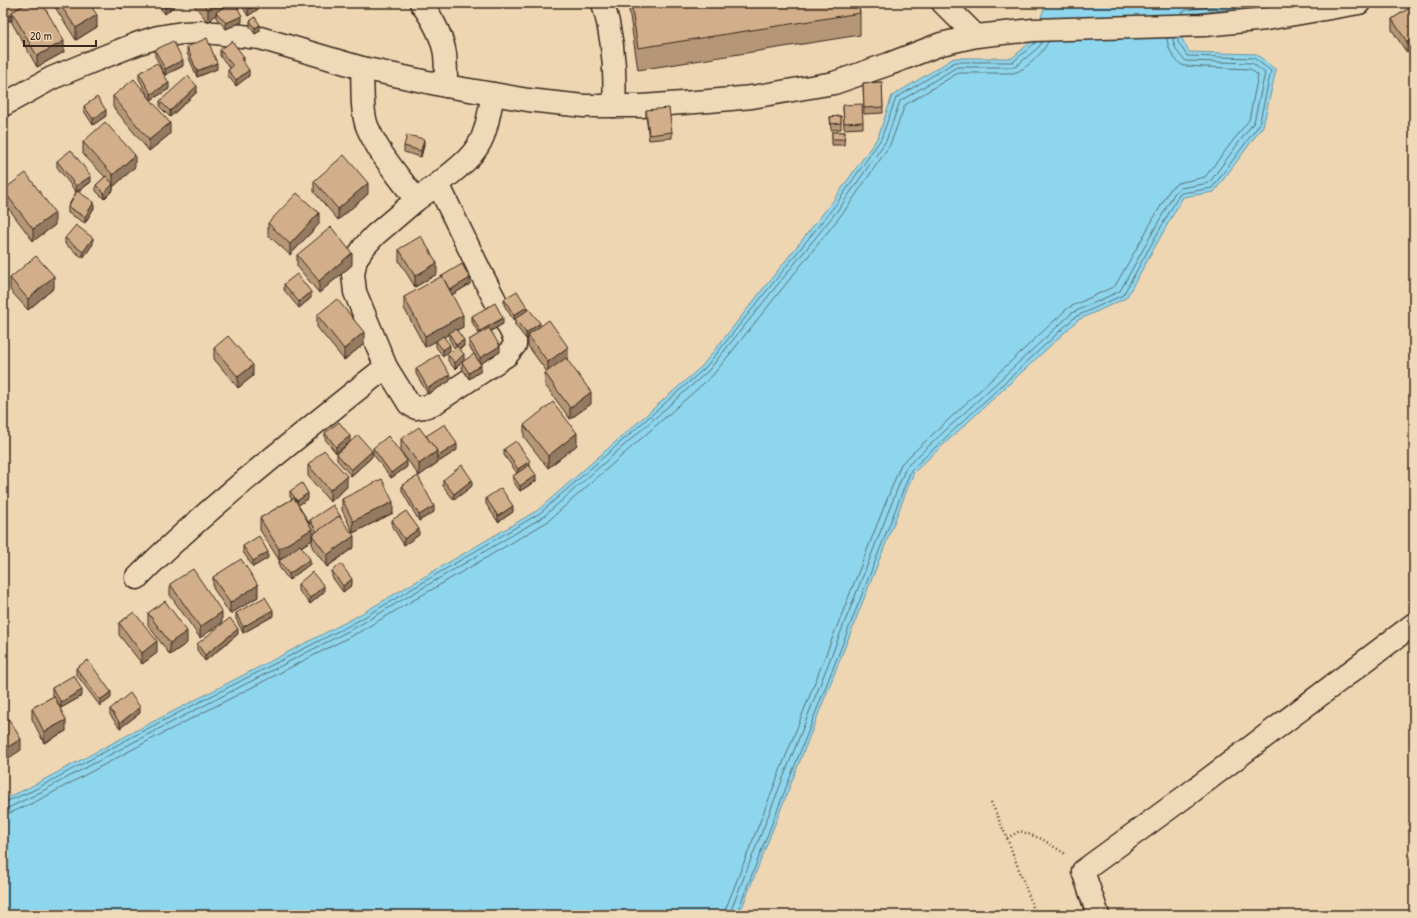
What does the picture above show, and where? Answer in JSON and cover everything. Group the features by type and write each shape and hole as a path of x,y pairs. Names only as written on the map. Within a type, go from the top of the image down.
{"street":[{"path":"420,3 434,23 441,38 445,54 446,86"},
{"path":"603,3 613,47 616,79 614,106"},
{"path":"943,3 976,36"},
{"path":"3,105 52,78 93,61 158,37 182,33 206,32 260,38 362,68 446,86 528,100 584,106 642,106 752,97 834,83 941,44 976,36 1033,30 1204,25 1266,19 1359,3"},
{"path":"362,68 364,112 367,125 384,155 416,200"},
{"path":"438,184 515,340 515,344 507,355 433,404 416,408 409,404 386,367 355,292 353,274 356,259 375,235 416,200 438,184 468,158 477,148 483,136 493,94"},
{"path":"137,578 164,550 231,492 329,411 386,367"},
{"path":"1098,915 1083,871 1190,793 1414,624"}],"path":[{"path":"991,802 1007,838 1036,915"},
{"path":"1007,838 1020,831 1042,839 1064,852 1083,871"}],"water":[{"path":"1046,3 1286,3 1278,7 1187,19 1182,39 1189,52 1256,54 1276,70 1263,126 1214,192 1183,197 1126,298 1078,320 914,472 739,915 3,915 3,800 354,618 538,510 702,366 833,201 878,137 892,96 954,58 1012,58 1033,40"}],"building":[{"path":"3,3 27,3 12,12 12,15 10,16 3,6"},
{"path":"27,3 42,3 64,41 37,56 12,12"},
{"path":"59,3 89,3 97,15 76,28"},
{"path":"202,3 217,3 208,10"},
{"path":"231,3 235,3 242,16 226,23 216,12"},
{"path":"244,3 258,3 248,10"},
{"path":"631,3 858,3 860,13 638,48"},
{"path":"1414,5 1414,37 1407,42 1392,19"},
{"path":"255,17 260,25 255,28 250,21"},
{"path":"207,38 217,63 197,71 187,47"},
{"path":"173,41 183,60 165,69 155,50"},
{"path":"232,41 244,57 241,59 249,70 236,80 228,70 233,66 220,50"},
{"path":"157,63 169,83 151,94 139,73"},
{"path":"188,76 197,86 170,111 160,101"},
{"path":"134,79 170,123 149,140 113,96"},
{"path":"882,82 883,107 864,108 863,83"},
{"path":"3,85 6,90 3,92"},
{"path":"97,97 106,110 93,119 84,106"},
{"path":"862,104 863,122 844,123 843,105"},
{"path":"669,108 672,132 649,135 646,110"},
{"path":"841,116 841,123 831,124 830,117"},
{"path":"105,122 135,155 113,175 83,142"},
{"path":"832,132 845,132 844,139 832,139"},
{"path":"407,135 424,139 421,151 404,146"},
{"path":"71,150 91,176 76,186 57,161"},
{"path":"344,155 368,183 338,209 314,181"},
{"path":"26,173 55,213 33,229 3,190"},
{"path":"106,176 113,184 104,193 96,185"},
{"path":"77,191 94,202 85,217 68,207"},
{"path":"297,193 319,213 290,244 268,223"},
{"path":"76,225 93,238 83,252 65,238"},
{"path":"331,227 352,253 319,281 297,255"},
{"path":"421,236 437,263 415,276 399,249"},
{"path":"36,256 54,276 28,299 10,278"},
{"path":"462,264 470,278 450,290 442,276"},
{"path":"297,274 311,292 299,302 284,284"},
{"path":"442,276 463,315 425,336 404,297"},
{"path":"517,291 527,307 514,315 504,299"},
{"path":"337,299 364,332 344,349 317,315"},
{"path":"495,303 503,318 480,331 472,316"},
{"path":"529,309 540,323 526,333 515,319"},
{"path":"549,320 568,347 548,362 528,335"},
{"path":"489,328 500,346 480,358 469,340"},
{"path":"456,329 464,340 456,345 449,333"},
{"path":"228,336 253,365 238,377 214,348"},
{"path":"443,336 450,345 443,350 436,341"},
{"path":"457,346 464,354 455,363 448,355"},
{"path":"474,354 481,365 469,373 462,362"},
{"path":"438,355 450,375 428,388 416,368"},
{"path":"566,358 591,392 570,408 545,373"},
{"path":"553,402 577,433 548,456 524,425"},
{"path":"339,422 350,436 336,447 325,433"},
{"path":"445,424 457,444 437,457 437,451 426,436"},
{"path":"419,427 437,451 419,464 401,439"},
{"path":"358,435 372,451 351,470 337,454"},
{"path":"388,436 407,461 391,473 373,448"},
{"path":"516,441 530,461 518,469 504,449"},
{"path":"324,450 347,476 330,490 308,465"},
{"path":"462,465 472,480 454,494 443,480"},
{"path":"529,465 536,475 520,486 513,476"},
{"path":"418,476 434,506 419,515 402,485"},
{"path":"382,479 393,502 353,521 342,499"},
{"path":"302,483 308,493 297,501 290,491"},
{"path":"501,488 513,506 498,516 486,498"},
{"path":"294,498 312,529 279,549 260,518"},
{"path":"333,505 341,517 339,516 317,532 310,520"},
{"path":"406,511 419,529 404,539 392,520"},
{"path":"339,516 354,536 327,555 312,535"},
{"path":"259,536 268,552 253,561 243,546"},
{"path":"300,545 310,559 289,574 279,561"},
{"path":"241,559 258,585 230,603 213,577"},
{"path":"341,564 352,579 343,586 332,571"},
{"path":"193,569 222,612 200,627 170,584"},
{"path":"312,572 324,586 310,598 298,584"},
{"path":"265,597 273,610 243,627 236,613"},
{"path":"165,601 187,631 170,643 148,613"},
{"path":"134,612 157,641 142,653 119,623"},
{"path":"230,618 238,629 205,655 197,644"},
{"path":"88,660 111,692 100,700 76,668"},
{"path":"74,675 82,690 61,702 52,688"},
{"path":"130,693 140,707 120,723 110,709"},
{"path":"54,696 66,720 44,732 32,708"},
{"path":"8,718 21,739 3,750 3,721"}]}
